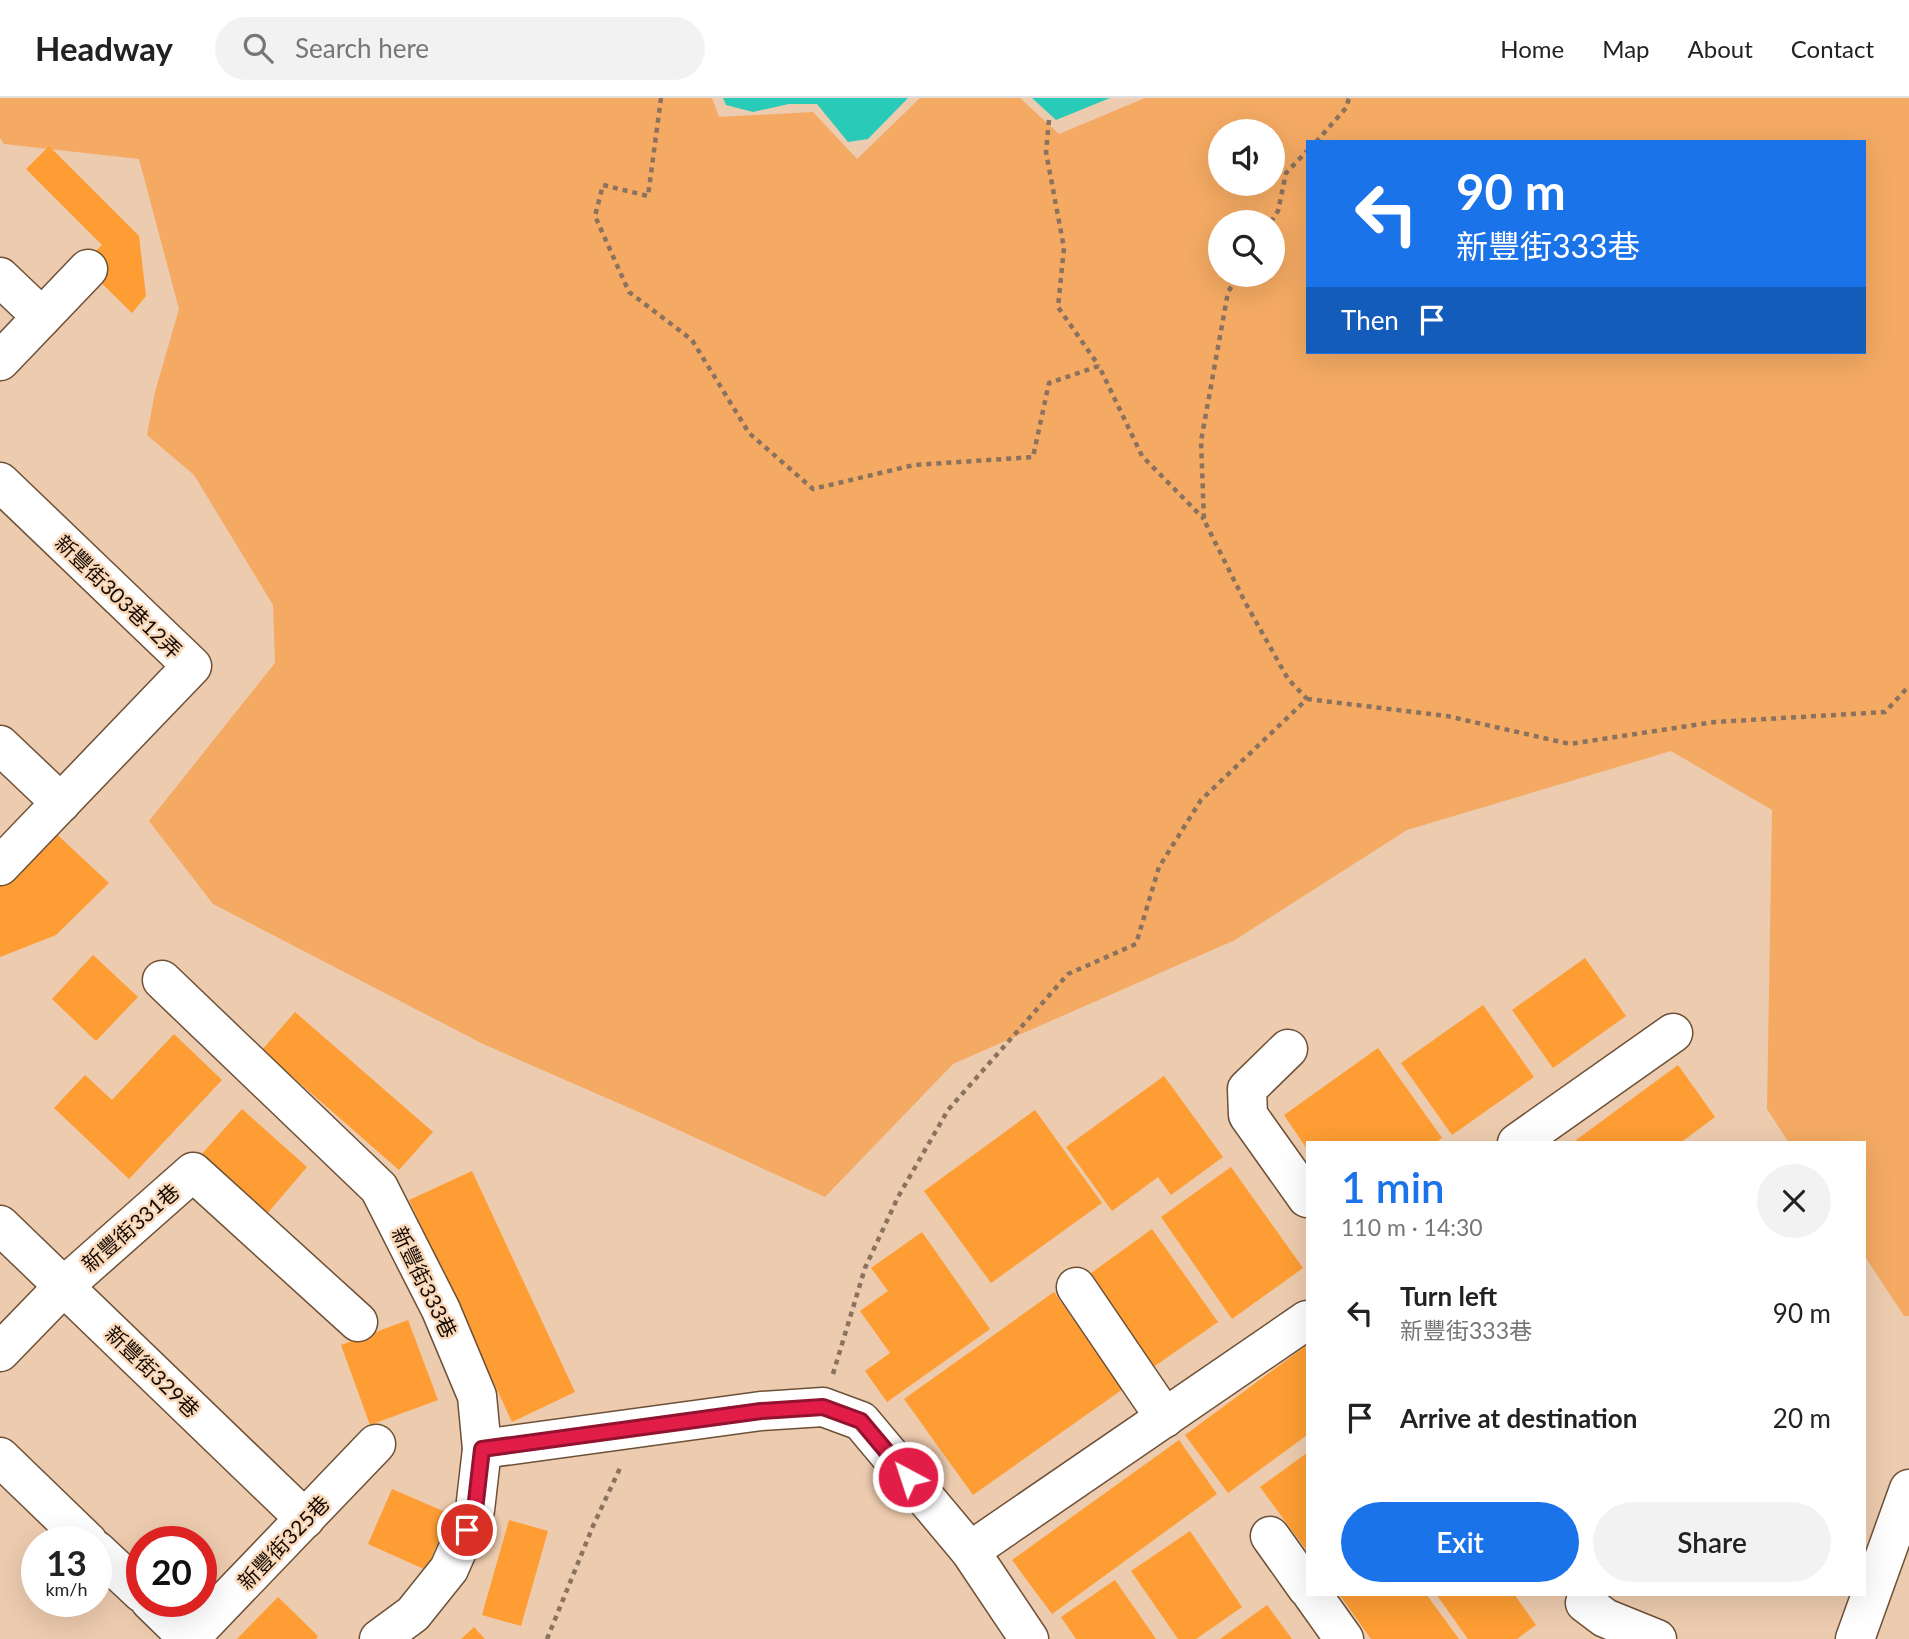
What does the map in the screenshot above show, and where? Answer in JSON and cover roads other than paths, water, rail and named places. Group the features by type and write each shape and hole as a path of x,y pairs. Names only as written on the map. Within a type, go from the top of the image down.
{"street":[{"path":"0,361 88,269"},
{"path":"0,277 42,317"},
{"name":"新豐街303巷12弄","path":"0,482 192,666 0,866"},
{"path":"0,744 61,803"},
{"name":"新豐街333巷","path":"162,980 379,1188 440,1310 477,1396 482,1449 475,1510 449,1569 414,1614 379,1639"},
{"path":"1520,1141 1673,1033"},
{"path":"1288,1049 1247,1089 1248,1115 1306,1197"},
{"name":"新豐街331巷","path":"0,1352 64,1286 193,1172 358,1322"},
{"name":"新豐街329巷","path":"0,1224 305,1518"},
{"path":"1076,1287 1164,1418"},
{"path":"970,1551 1306,1321"},
{"path":"482,1449 761,1411 823,1407 861,1421 970,1551 1029,1639"},
{"name":"新豐街325巷","path":"189,1639 376,1444"},
{"path":"0,1457 71,1526"},
{"path":"1855,1639 1909,1489"},
{"path":"1270,1536 1306,1587"},
{"path":"112,1565 126,1579"},
{"path":"1313,1596 1344,1639"},
{"path":"1587,1610 1657,1639"},
{"path":"166,1617 189,1639"}],"water":[{"path":"723,98 908,98 868,139 848,142 817,104 789,104 753,112 726,105"},
{"path":"1032,98 1110,98 1056,120"}]}
